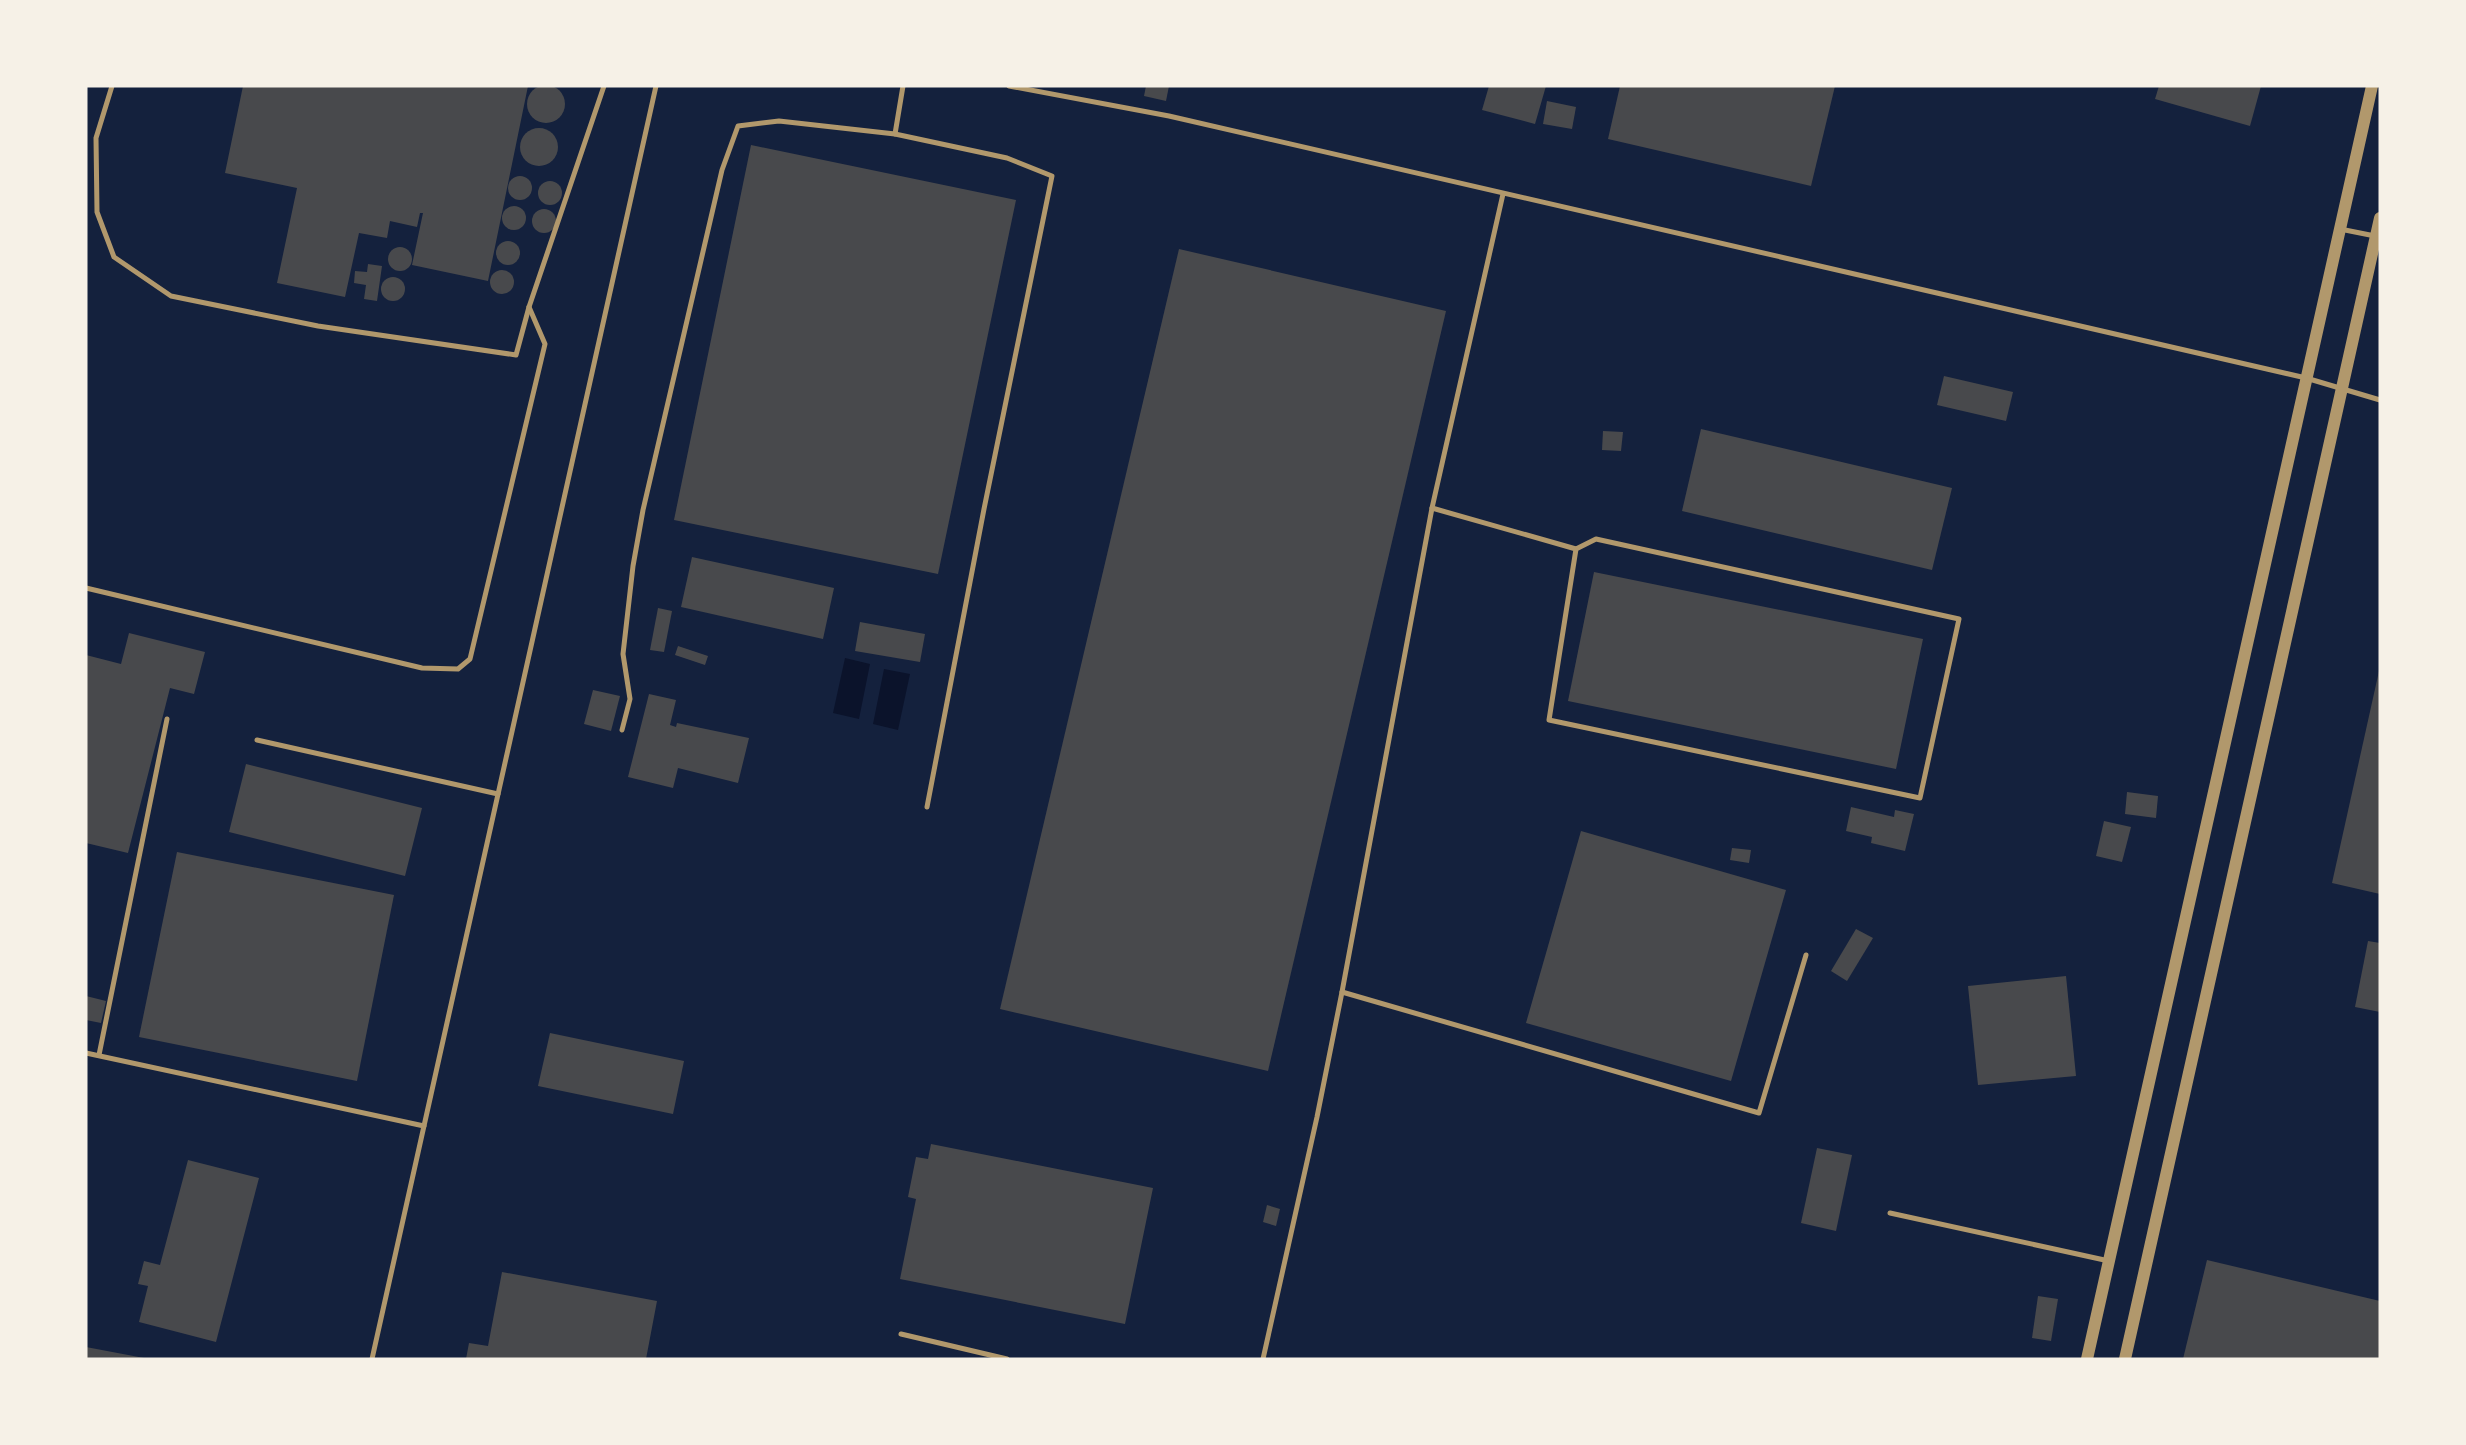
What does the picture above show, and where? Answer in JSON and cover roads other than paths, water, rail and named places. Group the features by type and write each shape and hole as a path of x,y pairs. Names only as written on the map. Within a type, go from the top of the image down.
{"street":[{"path":"2087,1359 2372,86"},
{"path":"2125,1359 2378,237 2380,218"}],"lane":[{"path":"111,86 96,138 97,212 114,257 171,296 318,326 516,355 529,307 604,86"},
{"path":"372,1359 656,86"},
{"path":"895,134 903,86"},
{"path":"1009,86 1169,116 2306,379 2380,400"},
{"path":"622,730 630,699 623,654 633,566 643,510 722,170 738,125 779,121 895,134 1007,158 1052,176 984,509 928,807"},
{"path":"1263,1359 1315,1129 1432,508 1503,194"},
{"path":"2340,229 2378,237"},
{"path":"86,588 422,668 458,669 470,659 545,344 529,307"},
{"path":"1432,508 1576,549 1596,539 1959,619 1920,798 1549,720 1576,549"},
{"path":"99,1055 167,719"},
{"path":"257,740 498,794"},
{"path":"1342,992 1759,1113 1806,955"},
{"path":"86,1052 424,1126"},
{"path":"1890,1213 2109,1261"},
{"path":"901,1334 1007,1359"}],"water":[{"path":"845,658 870,664 859,719 833,713"},
{"path":"884,669 910,674 898,730 873,724"}]}
